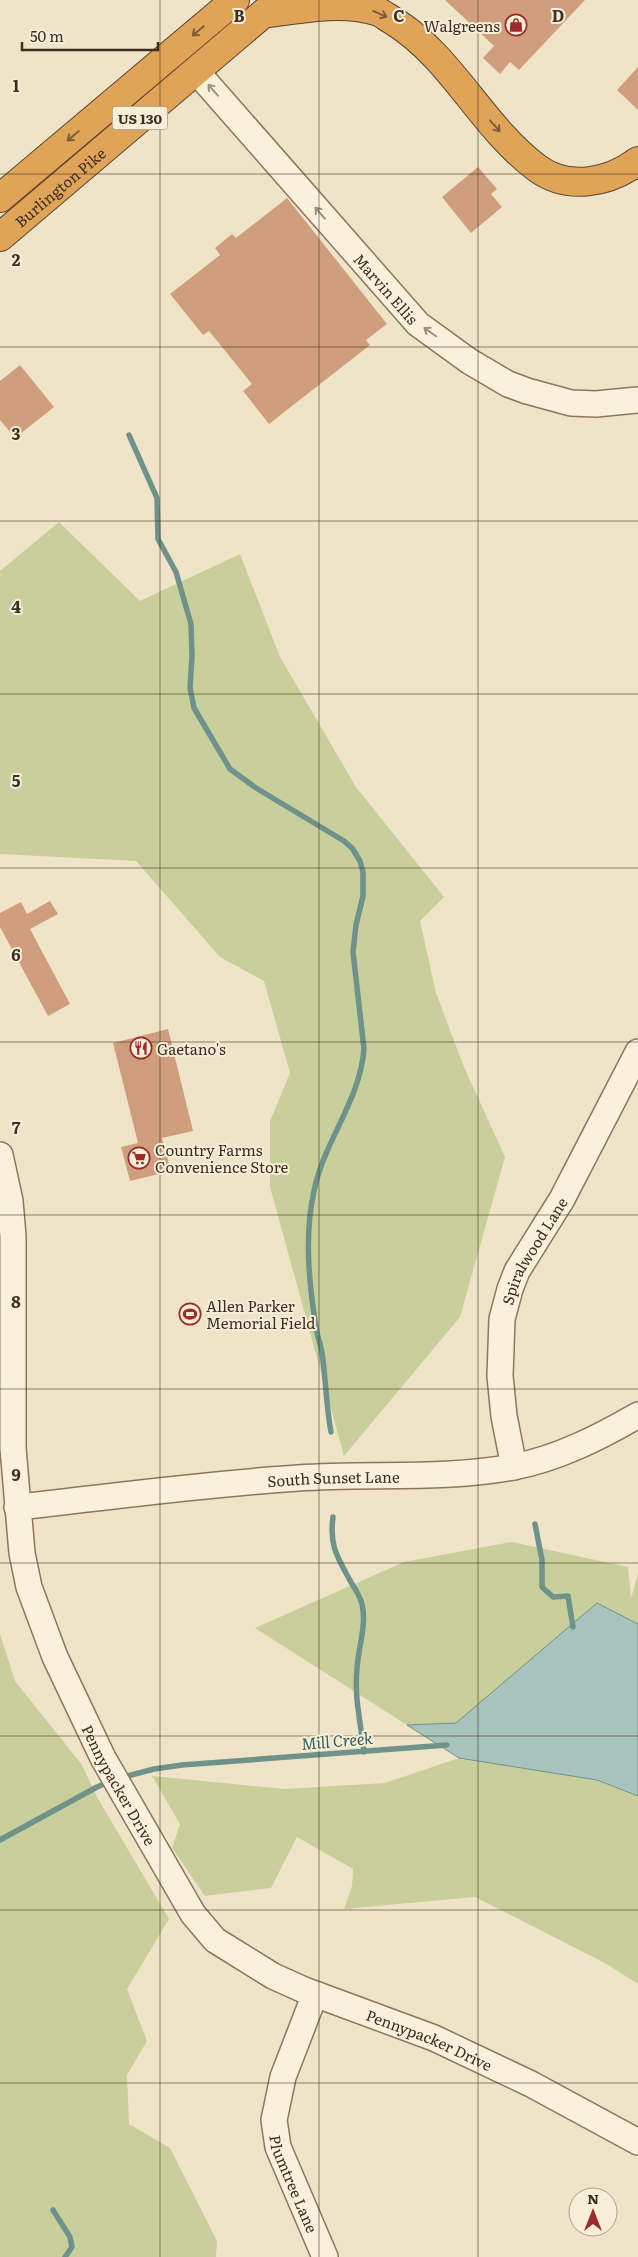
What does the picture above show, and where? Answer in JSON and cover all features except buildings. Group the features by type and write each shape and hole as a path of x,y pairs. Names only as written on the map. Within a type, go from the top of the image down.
{"highway":[{"name":"Burlington Pike","path":"0,198 235,0"},
{"path":"271,7 351,6 379,13 406,29 430,50 517,150 538,169 559,180 582,182 604,180 626,170 638,161"},
{"name":"Burlington Pike","path":"0,237 271,7"}],"street":[{"name":"Marvin Ellis","path":"196,71 418,324 469,361 508,384 571,403 596,404 638,400"},
{"name":"Spiralwood Lane","path":"514,1467 504,1416 500,1376 502,1319 510,1289 517,1271 562,1199 638,1052"},
{"name":"Pennypacker Drive","path":"0,1155 10,1201 13,1236 7,1381 17,1507 22,1553 29,1587 55,1657 103,1758 176,1888 193,1914 215,1940 273,1976 315,1994 434,2038 499,2068 638,2142"},
{"name":"South Sunset Lane","path":"17,1507 242,1482 357,1475 452,1474 514,1467 571,1449 638,1415"},
{"name":"Plumtree Lane","path":"315,1994 283,2077 274,2120 278,2147 325,2257"}],"green space":[{"path":"59,522 140,601 240,554 280,657 356,787 444,897 420,921 436,993 464,1067 505,1157 460,1317 344,1456 270,1187 270,1121 290,1073 264,981 220,957 136,861 0,854 0,571"},
{"path":"512,1542 628,1567 631,1598 638,1574 638,1624 597,1604 456,1724 407,1725 255,1628 404,1562"},
{"path":"0,1634 15,1681 82,1765 97,1797 169,1919 127,1989 147,2041 127,2075 129,2124 170,2148 217,2241 216,2257 0,2257"},
{"path":"459,1758 597,1780 638,1796 638,1984 605,1963 475,1897 344,1909 352,1886 353,1869 297,1837 271,1888 205,1896 172,1848 180,1824 152,1776 285,1789 385,1783"}],"water":[{"path":"597,1603 638,1624 638,1796 597,1780 459,1758 407,1725 456,1723"}],"waterway":[{"path":"129,435 157,498 158,539 176,572 191,624 190,688 194,708 230,769 256,788 344,841 352,848 360,861 363,872 363,896 356,925 353,952 364,1049 356,1086 325,1155 319,1173 311,1208 308,1242 311,1294 322,1353 331,1432"},
{"path":"333,1517 332,1536 336,1552 362,1604 363,1628 356,1679 364,1752"},
{"path":"535,1524 542,1560 542,1587 553,1597 568,1596 573,1627"},
{"name":"Mill Creek","path":"120,1778 154,1769 182,1765 447,1745"},
{"name":"Mill Creek","path":"0,1840 109,1782"},
{"path":"53,2210 70,2237 72,2247 65,2257"}],"place":[{"name":"Walgreens","path":"516,25"},
{"name":"Gaetano's","path":"141,1048"},
{"name":"Country Farms Convenience Store","path":"139,1158"},
{"name":"Allen Parker Memorial Field","path":"190,1314"}]}
